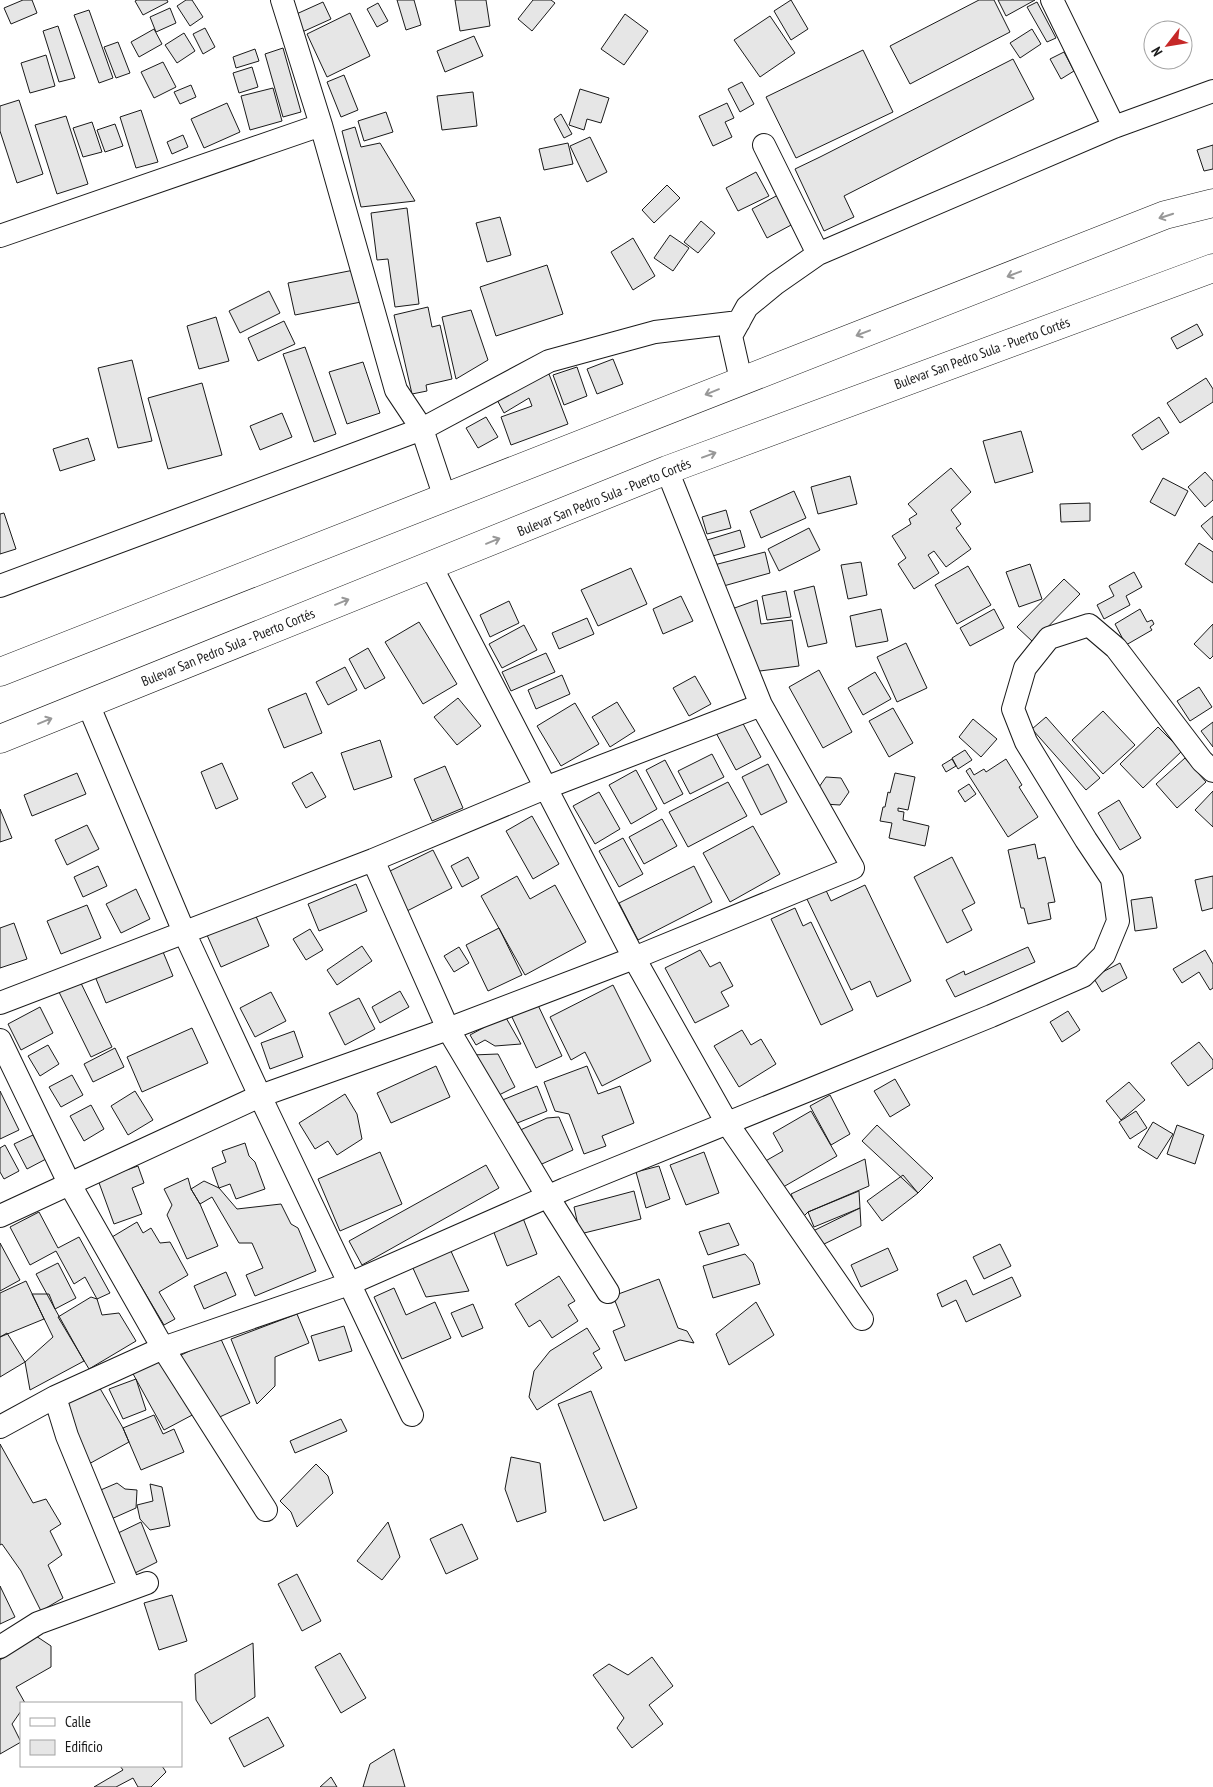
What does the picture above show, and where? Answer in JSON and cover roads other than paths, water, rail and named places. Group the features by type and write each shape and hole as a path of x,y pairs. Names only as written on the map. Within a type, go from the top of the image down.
{"highway":[{"path":"0,672 1165,215 1213,203"},
{"name":"Bulevar San Pedro Sula - Puerto Cortés","path":"0,740 667,470 1213,268"}],"street":[{"path":"282,0 321,125 396,390 422,429 445,498"},
{"path":"1052,0 1114,127"},
{"path":"741,380 731,336 746,307 818,254 1114,127 1213,91"},
{"path":"0,236 321,125"},
{"path":"764,145 818,254"},
{"path":"0,586 422,429 549,362 655,332 738,322"},
{"path":"0,1216 260,1096 634,958 853,868 761,706 667,470"},
{"path":"431,566 634,958 727,1123 862,1319"},
{"path":"0,1427 55,1397 163,1348 349,1284 574,1185 991,1016 1083,976 1104,955 1118,920 1112,879 1026,742 1013,709 1025,668 1049,638 1089,625 1116,648 1202,761 1213,771"},
{"path":"88,704 184,932 412,1415"},
{"path":"0,1003 372,860 546,788 761,706"},
{"path":"372,860 448,1028 548,1197 608,1292"},
{"path":"0,1040 69,1183 163,1348 266,1510"},
{"path":"0,1646 38,1623 138,1586 67,1436 55,1397"}]}
